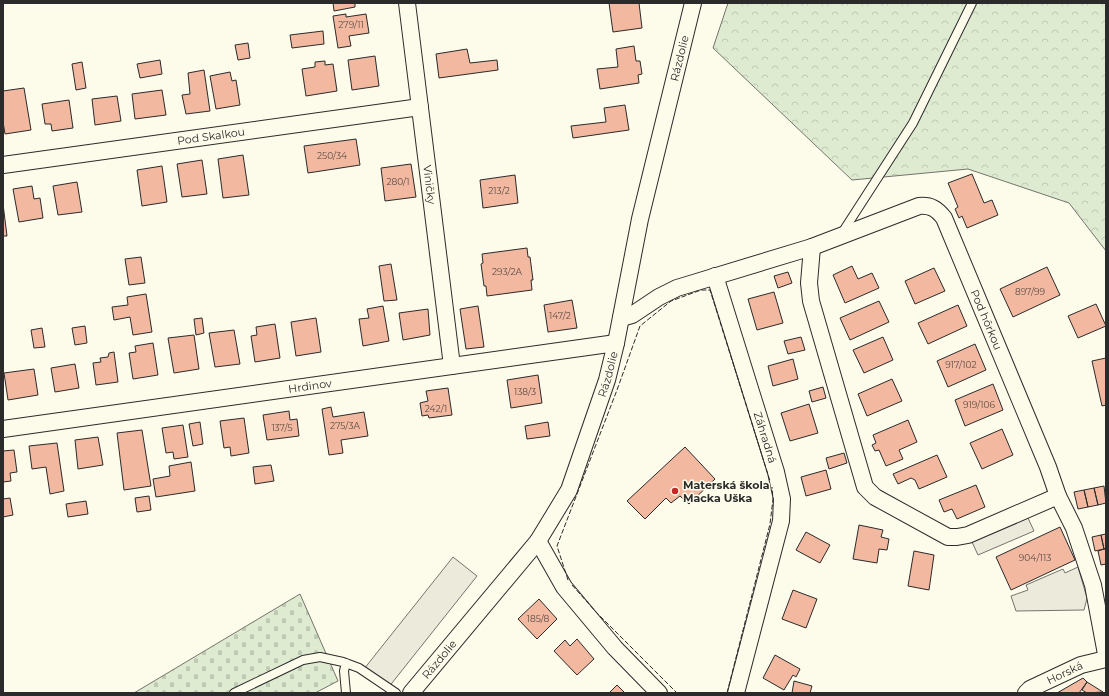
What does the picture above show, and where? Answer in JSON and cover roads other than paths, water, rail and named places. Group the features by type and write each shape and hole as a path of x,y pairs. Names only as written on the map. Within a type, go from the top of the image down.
{"street":[{"name":"Viničky","path":"407,3 452,366"},
{"name":"Rázdolie","path":"411,693 538,541 569,490 607,380 621,318 640,219 693,3"},
{"name":"Pod Skalkou","path":"3,165 420,107"},
{"name":"Pod hôrkou","path":"621,318 632,315 659,296 677,288 812,247 919,206 928,205 938,211 944,218 1045,460 1058,496 1074,528 1093,585 1106,654"},
{"path":"812,247 809,283 811,301 865,487 875,497 948,537 968,535 1058,496"},
{"name":"Záhradná","path":"715,276 776,472 782,499 781,521 736,693"},
{"name":"Hrdinov","path":"3,429 616,342"},
{"path":"538,541 564,588 615,648 659,693"},
{"name":"Horská","path":"1026,693 1030,688 1081,665 1106,659"}],"lane":[{"path":"839,237 913,123 972,3"},
{"path":"234,693 303,660 320,657 346,663 359,668 396,693"},
{"path":"346,663 344,671 346,693"}],"place":[{"name":"Materská škola Macka Uška","path":"675,491"}]}
